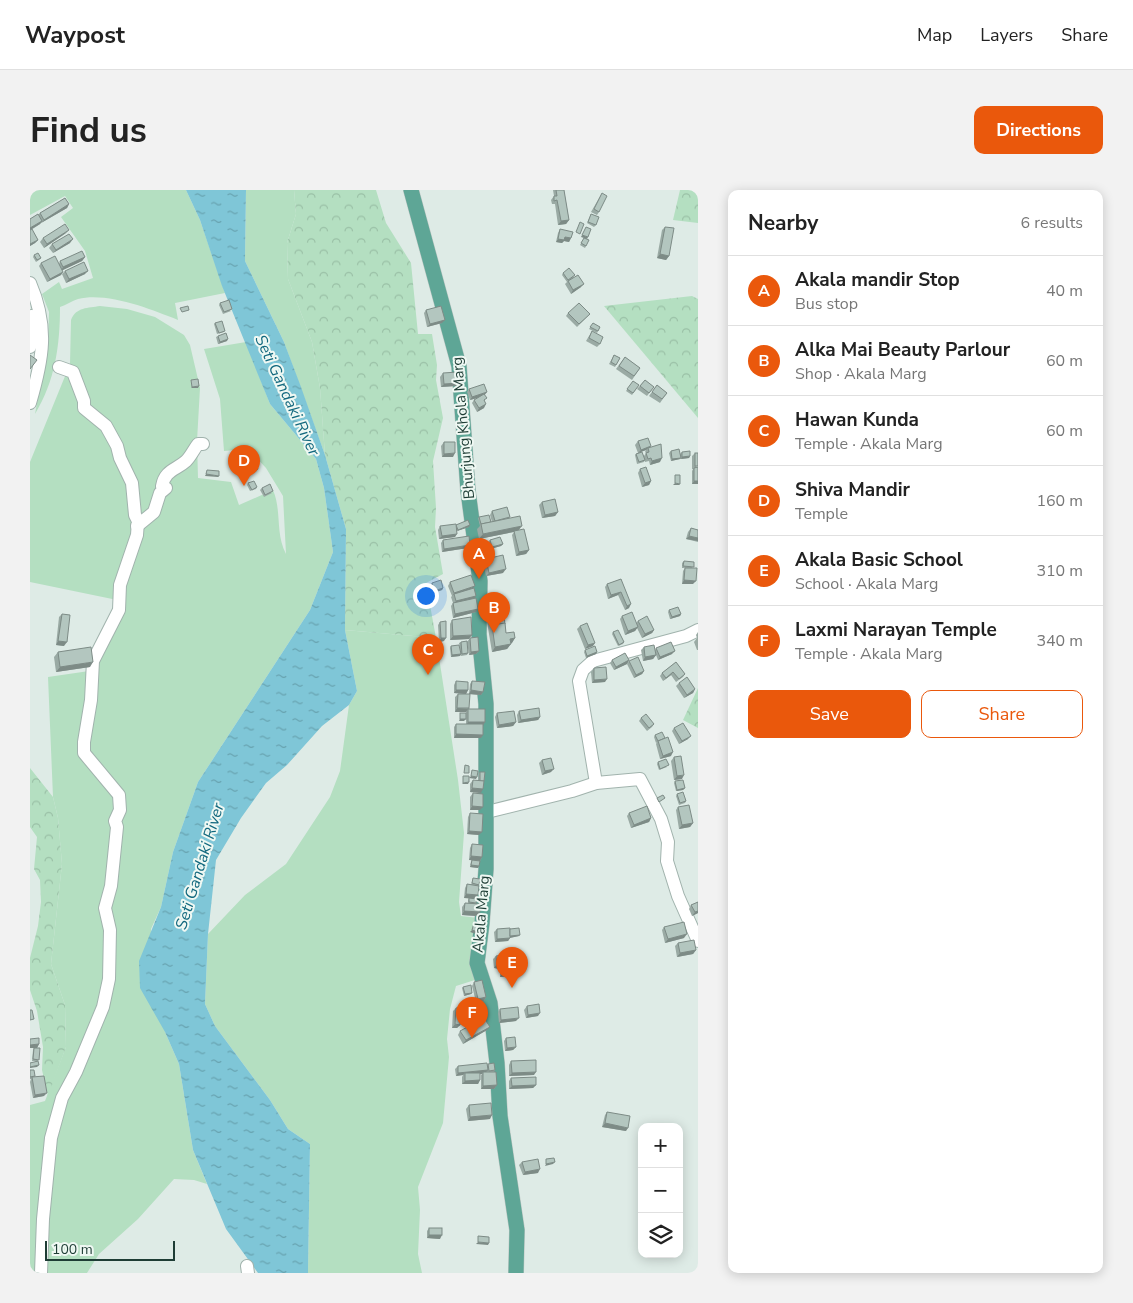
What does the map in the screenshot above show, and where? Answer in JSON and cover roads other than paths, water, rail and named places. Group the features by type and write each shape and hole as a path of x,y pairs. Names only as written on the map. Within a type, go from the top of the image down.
{"main road":[{"name":"Bhurjung Khola Marg","path":"412,190 459,366 468,491 480,581"},
{"name":"Akala Marg","path":"480,581 479,634 486,704 487,812 484,905 476,963 490,1003 497,1063 500,1116 517,1230 516,1273"}],"street":[{"path":"30,283 44,332 39,372 30,403"},
{"path":"30,306 35,331 30,347"},
{"path":"41,1273 44,1210 51,1138 62,1098 76,1072 102,1006 109,979 110,930 105,908 110,886 115,821 120,810 120,802 115,790 84,753 84,742 91,700 93,661 119,610 120,586 138,535 132,483 120,458 118,446 106,426 84,408 84,401 73,372 59,367"},
{"path":"137,526 154,512 160,493 166,488 162,486 164,476 178,465 184,463 198,444 203,444"},
{"path":"596,783 579,681 583,670 593,661 686,636 698,630"},
{"path":"487,812 572,791 596,783 640,779 661,818 668,842 667,861 675,887 698,941"}],"water":[{"name":"Seti Gandaki River","path":"186,190 246,190 245,261 284,342 301,387 325,455 346,529 345,630 357,691 349,705 322,726 287,765 266,783 241,818 216,860 208,934 205,1004 215,1026 270,1100 288,1129 310,1144 308,1273 258,1273 226,1229 193,1150 179,1064 165,1032 140,988 139,961 161,907 173,852 198,782 310,610 333,552 324,488 316,459 270,404 222,286 200,220"}],"place":[{"name":"Shiva Mandir","path":"244,486"},
{"name":"Akala mandir Stop","path":"479,579"},
{"name":"Alka Mai Beauty Parlour","path":"494,633"},
{"name":"Hawan Kunda","path":"428,675"},
{"name":"Akala Basic School","path":"512,988"},
{"name":"Laxmi Narayan Temple","path":"472,1038"}]}
